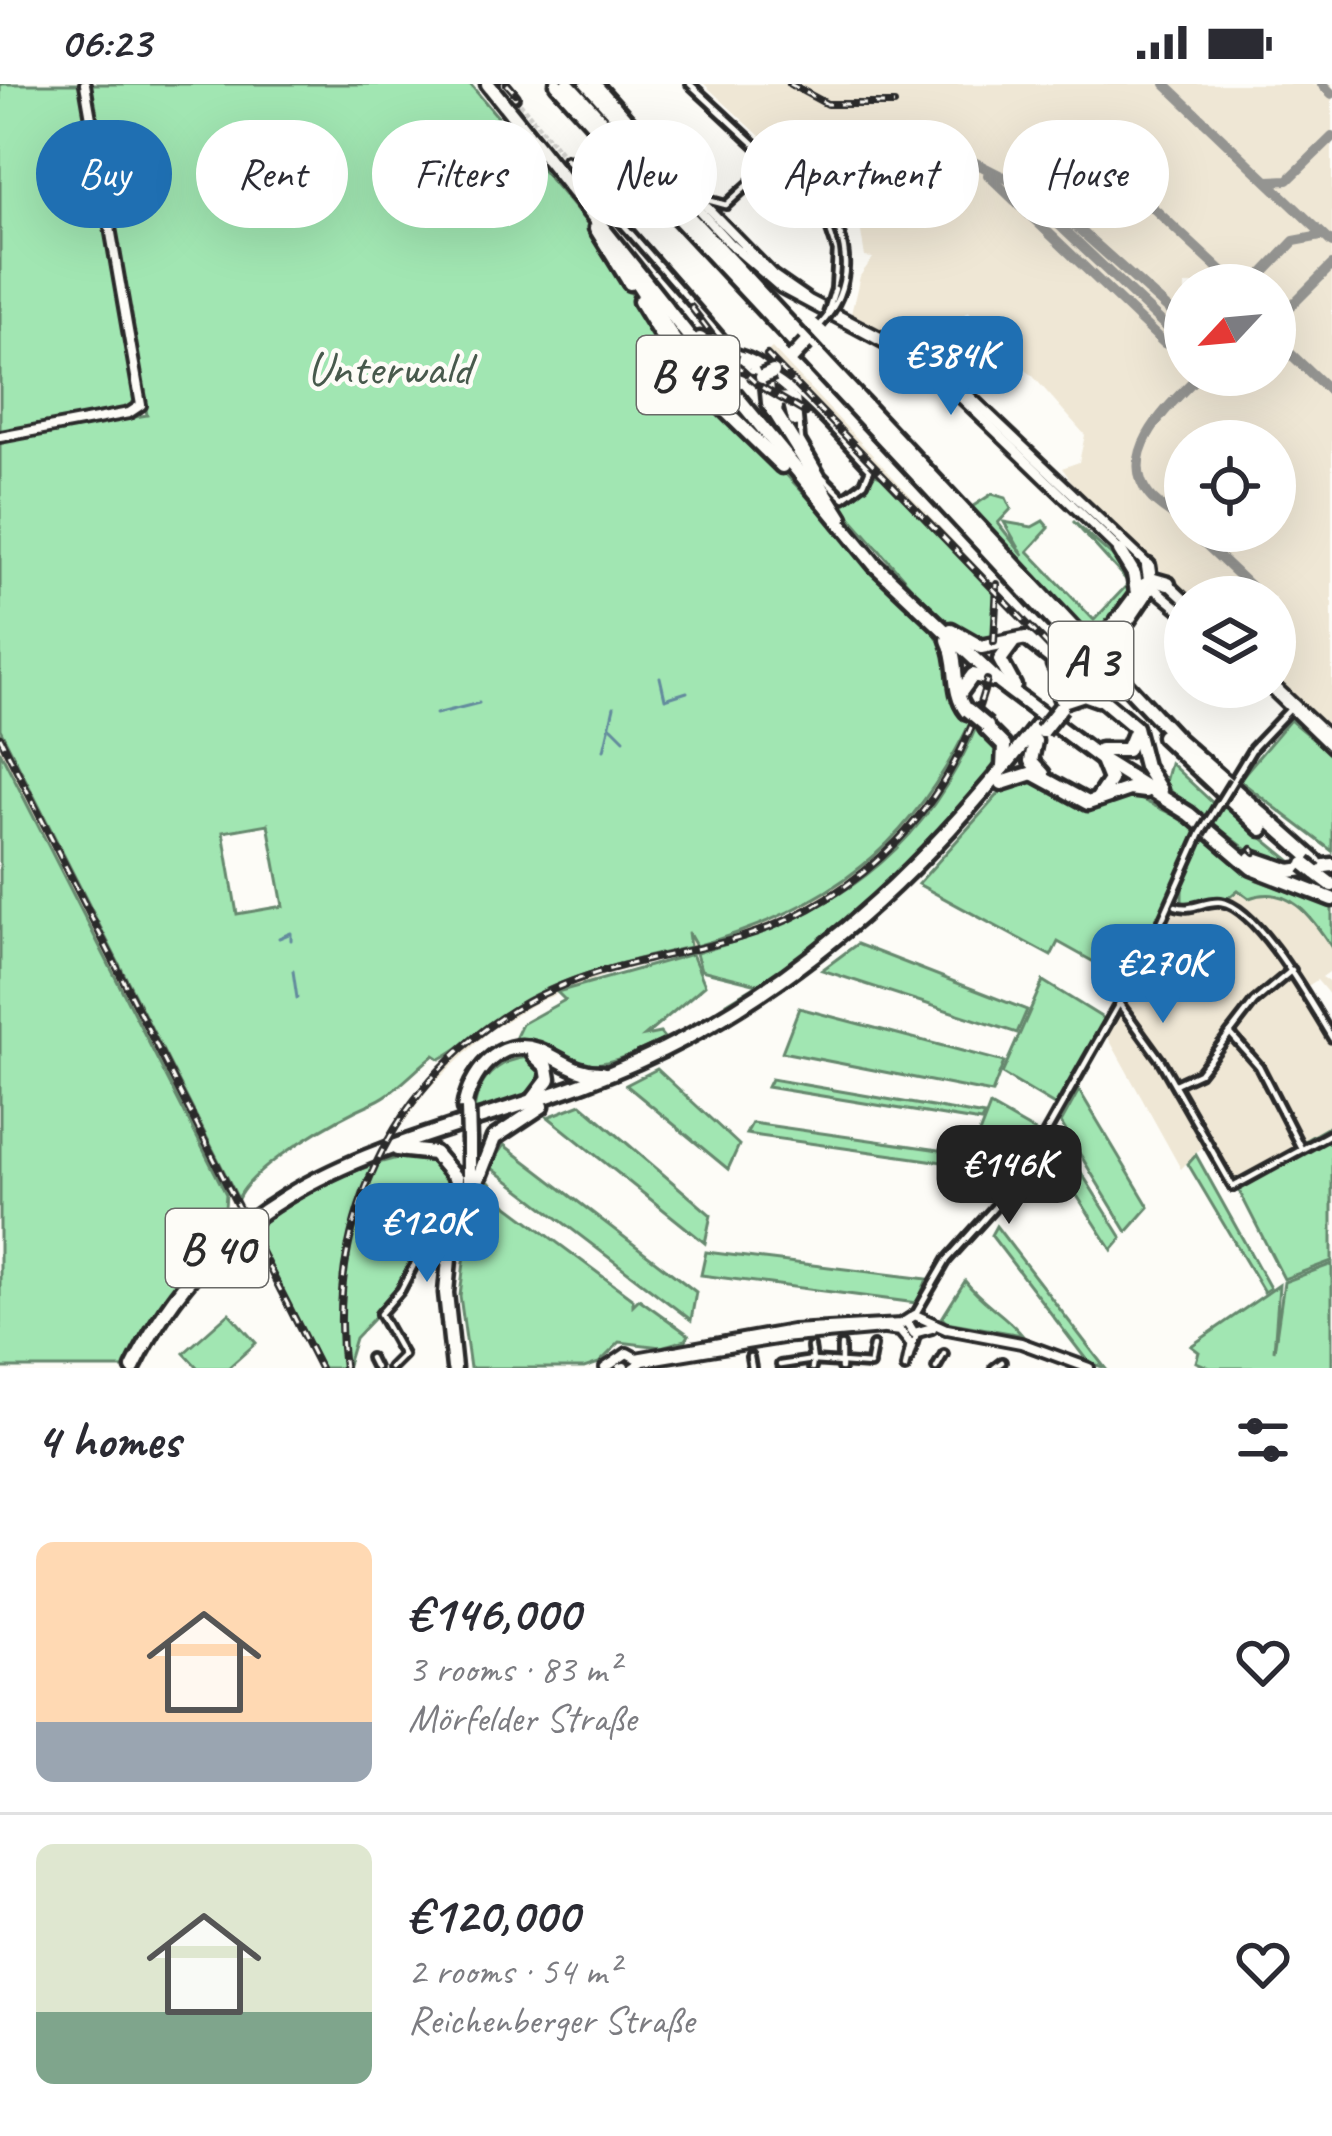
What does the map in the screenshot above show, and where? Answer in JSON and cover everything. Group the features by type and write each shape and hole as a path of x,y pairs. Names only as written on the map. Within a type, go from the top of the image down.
{"highway":[{"name":"B 43","path":"478,84 572,199"},
{"name":"B 43","path":"496,84 700,339 752,417 814,494"},
{"name":"B 43","path":"496,84 842,518 946,631"},
{"path":"556,84 602,120"},
{"path":"568,84 605,120"},
{"name":"B 43","path":"596,228 661,320 703,367 728,377 776,371 766,396 842,518"},
{"name":"B 43","path":"596,228 680,366 814,494 946,631 1101,754 1255,860 1290,871 1321,868"},
{"name":"A 3","path":"705,228 1181,755 1321,868 1332,885"},
{"path":"661,320 679,358 709,387 752,417"},
{"path":"700,339 717,353 776,371 806,343"},
{"path":"703,367 722,368 731,352"},
{"path":"778,418 776,402 787,397 795,404 795,420"},
{"path":"455,1246 490,1144 510,1123 686,1045 800,975 913,881 1001,779 1151,586 1137,580 1120,551"},
{"path":"946,631 981,647 1026,638 1060,666 1085,669"},
{"path":"946,631 956,661 958,700 1007,741 1036,733"},
{"path":"1007,684 1000,660 1006,646 1021,640 1035,646 1059,671 1060,702"},
{"path":"1085,669 1092,692 1135,727 1143,763 1159,792"},
{"path":"968,711 960,697 965,680 979,674 1007,684"},
{"path":"1036,733 1034,767 1082,798 1096,799 1108,789 1110,776 1101,754 1127,751 1133,729 1091,695 1060,702"},
{"path":"455,1246 470,1187 466,1109 482,1067 511,1049 535,1049 582,1072 615,1071 724,1017 823,951 936,850 1001,779 1005,751 986,727"},
{"path":"1001,779 1034,773 1092,803 1129,789 1159,792"},
{"name":"B 43","path":"1180,805 1202,829"},
{"path":"1202,829 1266,876 1332,899"},
{"path":"466,1109 485,1069 516,1052 537,1056 548,1072 544,1091 525,1105"},
{"name":"B 40","path":"136,1368 192,1276 275,1201 357,1158 615,1071"},
{"path":"397,1149 546,1104"},
{"path":"397,1149 434,1153 454,1173 453,1307 458,1368"},
{"name":"B 40","path":"136,1368 180,1299 232,1241 307,1187 397,1149"}],"street":[{"path":"0,437 129,413 141,405 86,84"},
{"path":"496,84 514,97"},
{"path":"592,84 613,120"},
{"path":"592,84 710,203 728,204 741,191"},
{"path":"690,84 741,136"},
{"path":"690,84 761,150 775,153 833,217 844,244 846,270 839,297 806,343"},
{"path":"566,159 731,352"},
{"path":"717,226 842,322 929,367 1120,551"},
{"path":"821,324 835,290 836,246 829,228"},
{"path":"842,322 940,368 1164,597"},
{"path":"744,365 776,371 868,466 868,478 848,496 840,496 808,454 795,420 795,398 755,368 742,367 709,387 744,365"},
{"path":"1151,586 1164,591"},
{"path":"905,1366 926,1295 954,1251 1015,1188 1162,918 1174,904 1174,885 1202,829 1289,708"},
{"path":"1293,708 1332,744"},
{"path":"1174,904 1230,905 1292,970 1332,1038"},
{"path":"1175,1084 1199,1072 1254,1002 1292,970"},
{"path":"1119,1003 1175,1084 1233,1187 1332,1133"},
{"path":"1230,1033 1259,1066 1301,1148"},
{"path":"390,1368 403,1355 380,1314 401,1290 428,1240"},
{"path":"603,1368 626,1348 659,1357 782,1338 915,1327"},
{"path":"905,1366 915,1327"},
{"path":"603,1368 792,1330 915,1327 1021,1342 1089,1368"},
{"path":"841,1346 841,1365"},
{"path":"770,1368 813,1363 869,1366 873,1346"},
{"path":"811,1347 813,1363"},
{"path":"778,1352 780,1366"},
{"path":"936,1368 944,1354"},
{"path":"749,1357 752,1368"},
{"path":"370,1358 375,1368"},
{"path":"994,1368 1002,1362"}],"shaded area":[{"path":"704,84 1332,84 1332,734 1296,700 1296,576 1166,576 1076,488 1062,468 1079,462 1085,435 1032,375 1013,360 996,365 992,380 986,374 980,378 955,354 972,335 967,329 976,319 968,311 926,348 850,318 860,276 873,258 865,257 860,228 979,228 979,120 743,120"},
{"path":"772,348 986,576 988,585 796,388 759,359"},
{"path":"986,680 990,687 980,717 938,799 894,852 851,888 763,934 608,974 537,1002 489,1031 427,1090 392,1139 386,1138 442,1064 519,1004 595,971 689,947 687,932 692,931 697,946 793,914 950,765"},
{"path":"0,730 245,1213 239,1218 0,751"},
{"path":"1237,881 1282,893 1317,924 1332,948 1332,970 1322,977 1332,983 1332,998 1317,980 1303,989 1332,1038 1332,1130 1230,1184 1207,1142 1181,1169 1105,1032 1168,914 1182,903 1218,899"}],"green space":[{"path":"0,84 83,84 89,120 36,120 36,228 108,228 138,401 126,411 0,434"},
{"name":"Unterwald","path":"89,84 470,84 500,120 372,120 372,228 548,228 548,177 572,205 572,228 593,230 660,341 931,628 944,653 956,699 972,719 922,803 862,866 827,891 744,930 696,946 688,932 690,947 602,969 538,993 440,1059 434,1055 382,1098 299,1143 261,1171 238,1199 0,729 0,440 147,415 114,228 172,228 172,120 95,120","holes":["268,824 283,906 237,914 223,832"]},
{"path":"785,398 802,446 839,497 850,498 876,474 883,477 988,585 996,595 993,642 967,640 915,591 830,494 781,418"},
{"path":"992,494 1006,498 1011,509 998,523 1023,555 1004,522 1032,527 1043,521 1049,528 1028,551 1094,620 1129,583 1073,521 1120,563 1100,536 1126,566 1134,588 1093,644 967,510"},
{"path":"1290,720 1332,755 1332,851 1239,780"},
{"path":"977,725 999,744 1001,764 874,897 805,956 728,1007 727,1003 758,984 701,970 696,953 788,921 866,875 929,811"},
{"path":"0,751 226,1194 225,1207 213,1211 203,1227 216,1242 177,1282 127,1368 0,1368"},
{"path":"1170,763 1214,804 1217,801 1297,866 1250,852 1164,786"},
{"path":"1029,776 1086,808 1132,795 1200,828 1128,981 1058,942 1051,956 918,884 1005,787"},
{"path":"1204,838 1257,880 1332,907 1332,948 1298,906 1276,895 1249,898 1238,890 1226,900 1182,903 1182,888 1178,899 1177,888"},
{"path":"857,944 1027,1010 1017,1033 822,970"},
{"path":"692,954 705,985 645,1036 660,1033 665,1039 621,1058 590,1064 513,1043 522,1024 565,1000 557,992"},
{"path":"1043,981 1106,1020 1056,1106 1002,1074"},
{"path":"799,1008 1004,1062 992,1093 782,1052"},
{"path":"529,1057 541,1073 531,1094 474,1112 479,1090 490,1074 507,1062"},
{"path":"657,1069 739,1145 728,1169 626,1085"},
{"path":"771,1079 984,1116 981,1122 767,1087"},
{"path":"1079,1090 1149,1207 1127,1232 1061,1123"},
{"path":"581,1104 711,1215 705,1243 548,1117"},
{"path":"990,1106 1039,1134 1016,1175 972,1152"},
{"path":"752,1123 967,1154 964,1165 746,1134"},
{"path":"1332,1125 1332,1261 1284,1279 1234,1181 1302,1147 1302,1142"},
{"path":"1056,1132 1122,1238 1112,1250 1047,1149"},
{"path":"504,1145 696,1292 691,1320 489,1166"},
{"path":"1196,1155 1270,1288 1264,1292 1188,1164"},
{"path":"430,1156 450,1175 447,1245 427,1240 391,1300 355,1338 346,1368 322,1368 252,1230 331,1182 375,1164"},
{"path":"485,1177 508,1206 633,1299 633,1305 639,1299 689,1335 686,1340 661,1347 620,1342 599,1363 584,1368 470,1368 460,1296 465,1254 488,1238 480,1206"},
{"path":"996,1226 1105,1368 1088,1362 991,1235"},
{"path":"706,1252 927,1279 917,1303 701,1275"},
{"path":"1332,1264 1332,1368 1210,1368 1196,1362 1199,1352 1191,1346 1279,1285 1274,1351 1284,1282"},
{"path":"965,1281 1022,1335 946,1322 942,1318"},
{"path":"229,1313 256,1343 228,1368 198,1368 184,1353"}],"waterway":[{"path":"660,677 665,699 687,692"},
{"path":"436,714 479,703"},
{"path":"604,750 614,707"},
{"path":"612,727 624,739"},
{"path":"279,938 291,933 291,940"},
{"path":"293,971 297,998"}],"taxiway":[{"path":"1165,84 1332,243"},
{"path":"1322,84 1332,94"},
{"path":"1268,181 1288,180 1332,137"},
{"path":"979,165 1015,183 1164,324"},
{"path":"988,175 1164,343"},
{"path":"1169,223 1213,264"},
{"path":"1078,228 1164,305"},
{"path":"1272,264 1294,241 1321,236"},
{"path":"1296,301 1332,265"},
{"path":"1296,359 1332,393"},
{"path":"1164,508 1140,479 1139,462 1151,429 1179,396"},
{"path":"1214,552 1239,576"}],"tunnel":[{"path":"516,98 566,159"}],"railway":[{"path":"507,84 515,93"},
{"path":"790,84 827,104 894,104"},
{"path":"691,307 731,360 758,385 806,413"},
{"path":"767,355 1062,660"},
{"path":"994,642 997,584"},
{"path":"344,1368 341,1308 348,1249 364,1192 389,1139 421,1091 462,1048 509,1013 563,985 739,938 825,900 863,873 897,842 952,767 987,680"},
{"path":"0,737 320,1368"},
{"path":"1252,849 1255,852"}]}
